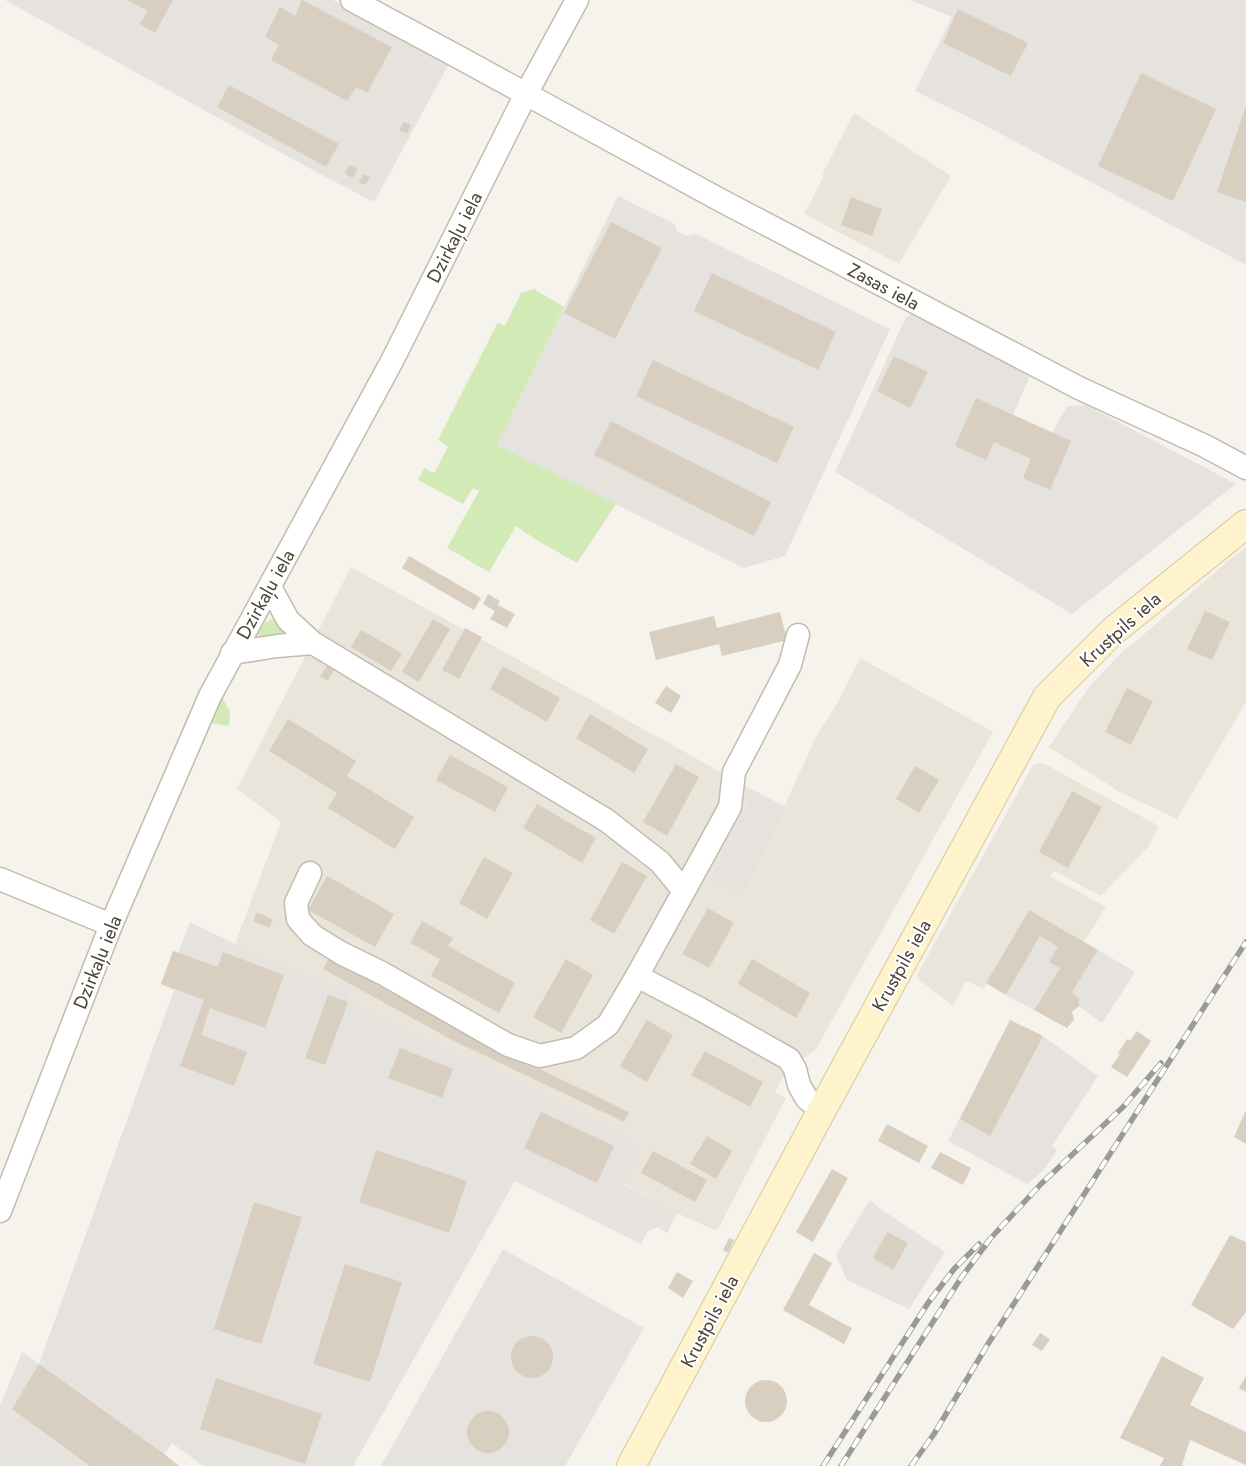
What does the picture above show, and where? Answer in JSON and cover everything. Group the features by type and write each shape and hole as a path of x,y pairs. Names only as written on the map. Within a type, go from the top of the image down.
{"main road":[{"name":"Krustpils iela","path":"631,1466 1047,697 1113,631 1246,524"}],"street":[{"name":"Zasas iela","path":"352,0 722,201 1079,388 1205,446 1246,468"},
{"name":"Dzirkaļu iela","path":"0,1211 111,925 210,696 392,361 526,94 577,0"},
{"path":"270,587 288,620 312,643 606,820 660,862 684,891"},
{"path":"310,872 296,903 298,919 312,935 341,953 382,973 508,1045 540,1056 576,1048 608,1025 730,807 734,772 790,665 798,635"},
{"path":"232,653 312,643"},
{"path":"0,879 111,925"},
{"path":"637,976 789,1059 795,1069 799,1085 807,1099 822,1110"}],"shaded area":[{"path":"5,0 333,0 450,62 374,202"},
{"path":"910,0 1246,0 1246,265 988,127 915,91 952,17"},
{"path":"854,113 951,176 899,264 804,214"},
{"path":"618,196 675,224 676,230 687,236 696,234 890,329 785,556 744,568 497,445"},
{"path":"917,312 1031,373 1013,415 1052,433 1067,406 1086,405 1236,484 1072,614 835,472 906,317"},
{"path":"1246,547 1246,702 1177,819 1120,792 1049,747 1089,687 1123,651"},
{"path":"351,567 784,807 816,737 837,704 860,658 993,732 816,1049 786,1072 775,1092 786,1098 717,1231 677,1213 624,1184 643,1146 536,1089 348,1002 352,993 235,944 281,822 237,789"},
{"path":"1043,763 1159,826 1148,847 1101,896 1054,871 1050,876 1106,907 1084,942 1029,910 984,989 966,981 953,1006 916,977 1033,765"},
{"path":"755,791 786,807 741,897 709,881"},
{"path":"190,922 235,944 352,993 348,1002 536,1089 643,1146 624,1185 677,1213 667,1233 658,1227 648,1231 641,1244 515,1181 353,1466 203,1466 172,1443 164,1454 179,1466 0,1466 0,1406 22,1352 39,1364 174,990 161,984 173,951 178,953"},
{"path":"1040,936 1058,947 1060,968 1034,1010 1006,995"},
{"path":"1098,950 1135,972 1102,1023 1079,1006 1079,998 1072,992"},
{"path":"1010,1020 1043,1036 1098,1076 1052,1146 1057,1150 1043,1171 1027,1184 948,1141"},
{"path":"870,1200 945,1252 909,1309 847,1280 836,1255"},
{"path":"503,1249 644,1328 565,1466 381,1466"}],"green space":[{"path":"534,289 564,307 497,445 616,504 577,563 516,526 489,572 447,548 479,491 473,488 463,504 418,480 424,468 434,473 448,447 438,440 498,322 505,326 521,293"},
{"path":"273,619 297,638 260,641 258,634 265,622"},
{"path":"223,698 230,712 229,726 212,723 212,709"}],"building":[{"path":"127,0 173,0 155,33 140,24 148,11"},
{"path":"302,0 392,47 367,93 356,87 347,101 271,60 279,45 265,37 280,7 295,16"},
{"path":"958,9 1028,43 1011,76 943,43"},
{"path":"1141,73 1216,109 1173,201 1098,166"},
{"path":"229,85 339,144 326,167 217,107"},
{"path":"1246,106 1246,202 1217,192"},
{"path":"404,122 411,125 407,134 399,130"},
{"path":"349,165 358,169 353,178 345,174"},
{"path":"364,174 370,177 365,185 359,182"},
{"path":"851,197 882,209 872,236 841,225"},
{"path":"611,222 662,248 615,339 564,313"},
{"path":"712,273 836,332 818,370 694,311"},
{"path":"894,356 928,372 910,408 877,391"},
{"path":"653,360 794,427 777,463 636,396"},
{"path":"976,398 1071,441 1050,490 1023,478 1031,459 994,442 986,460 955,446"},
{"path":"611,421 771,502 754,536 594,455"},
{"path":"409,556 481,598 474,610 402,568"},
{"path":"488,594 500,601 498,605 515,614 507,628 490,619 495,611 483,604"},
{"path":"1205,611 1230,622 1212,660 1187,649"},
{"path":"780,612 787,640 722,656 719,644 656,660 649,632 714,616 717,628"},
{"path":"433,619 450,629 419,682 402,672"},
{"path":"465,628 482,637 459,679 442,670"},
{"path":"361,630 402,653 391,671 351,647"},
{"path":"327,666 334,670 328,681 320,676"},
{"path":"503,666 560,698 547,722 490,689"},
{"path":"666,686 681,696 671,713 655,703"},
{"path":"1127,688 1153,701 1131,745 1105,732"},
{"path":"590,714 648,749 634,773 576,738"},
{"path":"288,719 356,761 347,776 414,817 395,849 328,808 337,793 269,751"},
{"path":"450,755 508,787 495,812 436,780"},
{"path":"676,764 699,777 667,836 643,822"},
{"path":"915,766 939,780 919,813 896,799"},
{"path":"1072,791 1102,807 1068,868 1039,852"},
{"path":"537,804 596,838 582,863 523,828"},
{"path":"484,857 513,873 487,919 459,903"},
{"path":"622,862 647,876 614,934 590,920"},
{"path":"327,876 394,914 375,947 308,910"},
{"path":"708,908 734,923 709,968 682,954"},
{"path":"1029,910 1098,950 1072,992 1079,998 1079,1006 1072,1012 1074,1020 1067,1028 1034,1010 1060,968 1049,962 1058,947 1040,936 1006,995 986,983"},
{"path":"257,912 273,920 269,928 253,921"},
{"path":"422,921 453,938 448,946 515,983 499,1013 431,976 440,959 410,943"},
{"path":"173,951 218,967 223,952 284,975 265,1028 210,1008 201,1035 247,1052 234,1086 180,1066 204,1000 161,984"},
{"path":"329,958 459,1030 629,1112 624,1122 454,1041 323,969"},
{"path":"566,959 593,975 561,1033 533,1017"},
{"path":"752,959 810,993 796,1018 738,984"},
{"path":"328,995 348,1002 325,1065 305,1058"},
{"path":"647,1020 673,1035 647,1082 620,1066"},
{"path":"1010,1020 1043,1036 990,1136 960,1119"},
{"path":"1137,1031 1151,1041 1127,1077 1111,1067 1127,1039 1130,1041"},
{"path":"400,1048 453,1069 442,1098 388,1078"},
{"path":"705,1051 763,1082 750,1107 691,1075"},
{"path":"1246,1110 1246,1144 1234,1137"},
{"path":"541,1112 614,1146 597,1183 524,1148"},
{"path":"887,1124 928,1146 919,1163 878,1141"},
{"path":"707,1136 732,1151 716,1179 690,1164"},
{"path":"376,1150 467,1181 449,1233 359,1202"},
{"path":"653,1151 707,1180 695,1202 641,1173"},
{"path":"940,1152 971,1168 963,1185 931,1168"},
{"path":"832,1169 848,1178 813,1242 796,1232"},
{"path":"254,1202 302,1217 261,1344 214,1329"},
{"path":"887,1232 908,1243 893,1270 873,1258"},
{"path":"1230,1235 1246,1242 1246,1312 1233,1329 1191,1305"},
{"path":"729,1238 734,1240 728,1253 723,1250"},
{"path":"814,1253 832,1263 809,1305 852,1328 844,1344 783,1310"},
{"path":"345,1264 402,1282 370,1382 313,1364"},
{"path":"677,1272 693,1281 683,1298 668,1288"},
{"path":"1040,1333 1050,1339 1042,1351 1032,1345"},
{"path":"528,1336 536,1336 547,1342 553,1357 547,1372 536,1378 528,1378 517,1372 511,1361 511,1353 517,1342"},
{"path":"1162,1356 1204,1378 1190,1405 1246,1432 1246,1465 1190,1440 1182,1465 1185,1466 1160,1466 1164,1458 1120,1438"},
{"path":"39,1364 179,1466 90,1466 12,1409"},
{"path":"1246,1376 1246,1392 1239,1388"},
{"path":"216,1378 322,1414 305,1464 200,1429"},
{"path":"766,1380 781,1386 787,1401 781,1416 766,1422 751,1416 745,1401 751,1386"},
{"path":"484,1411 492,1411 503,1417 509,1432 503,1447 492,1453 484,1453 473,1447 467,1436 467,1428 473,1417"}],"railway":[{"path":"911,1466 934,1434 988,1344 1246,942"},
{"path":"841,1466 961,1278 990,1239 1041,1184 1123,1107 1161,1063"},
{"path":"823,1466 928,1303 954,1269 979,1244"}]}
